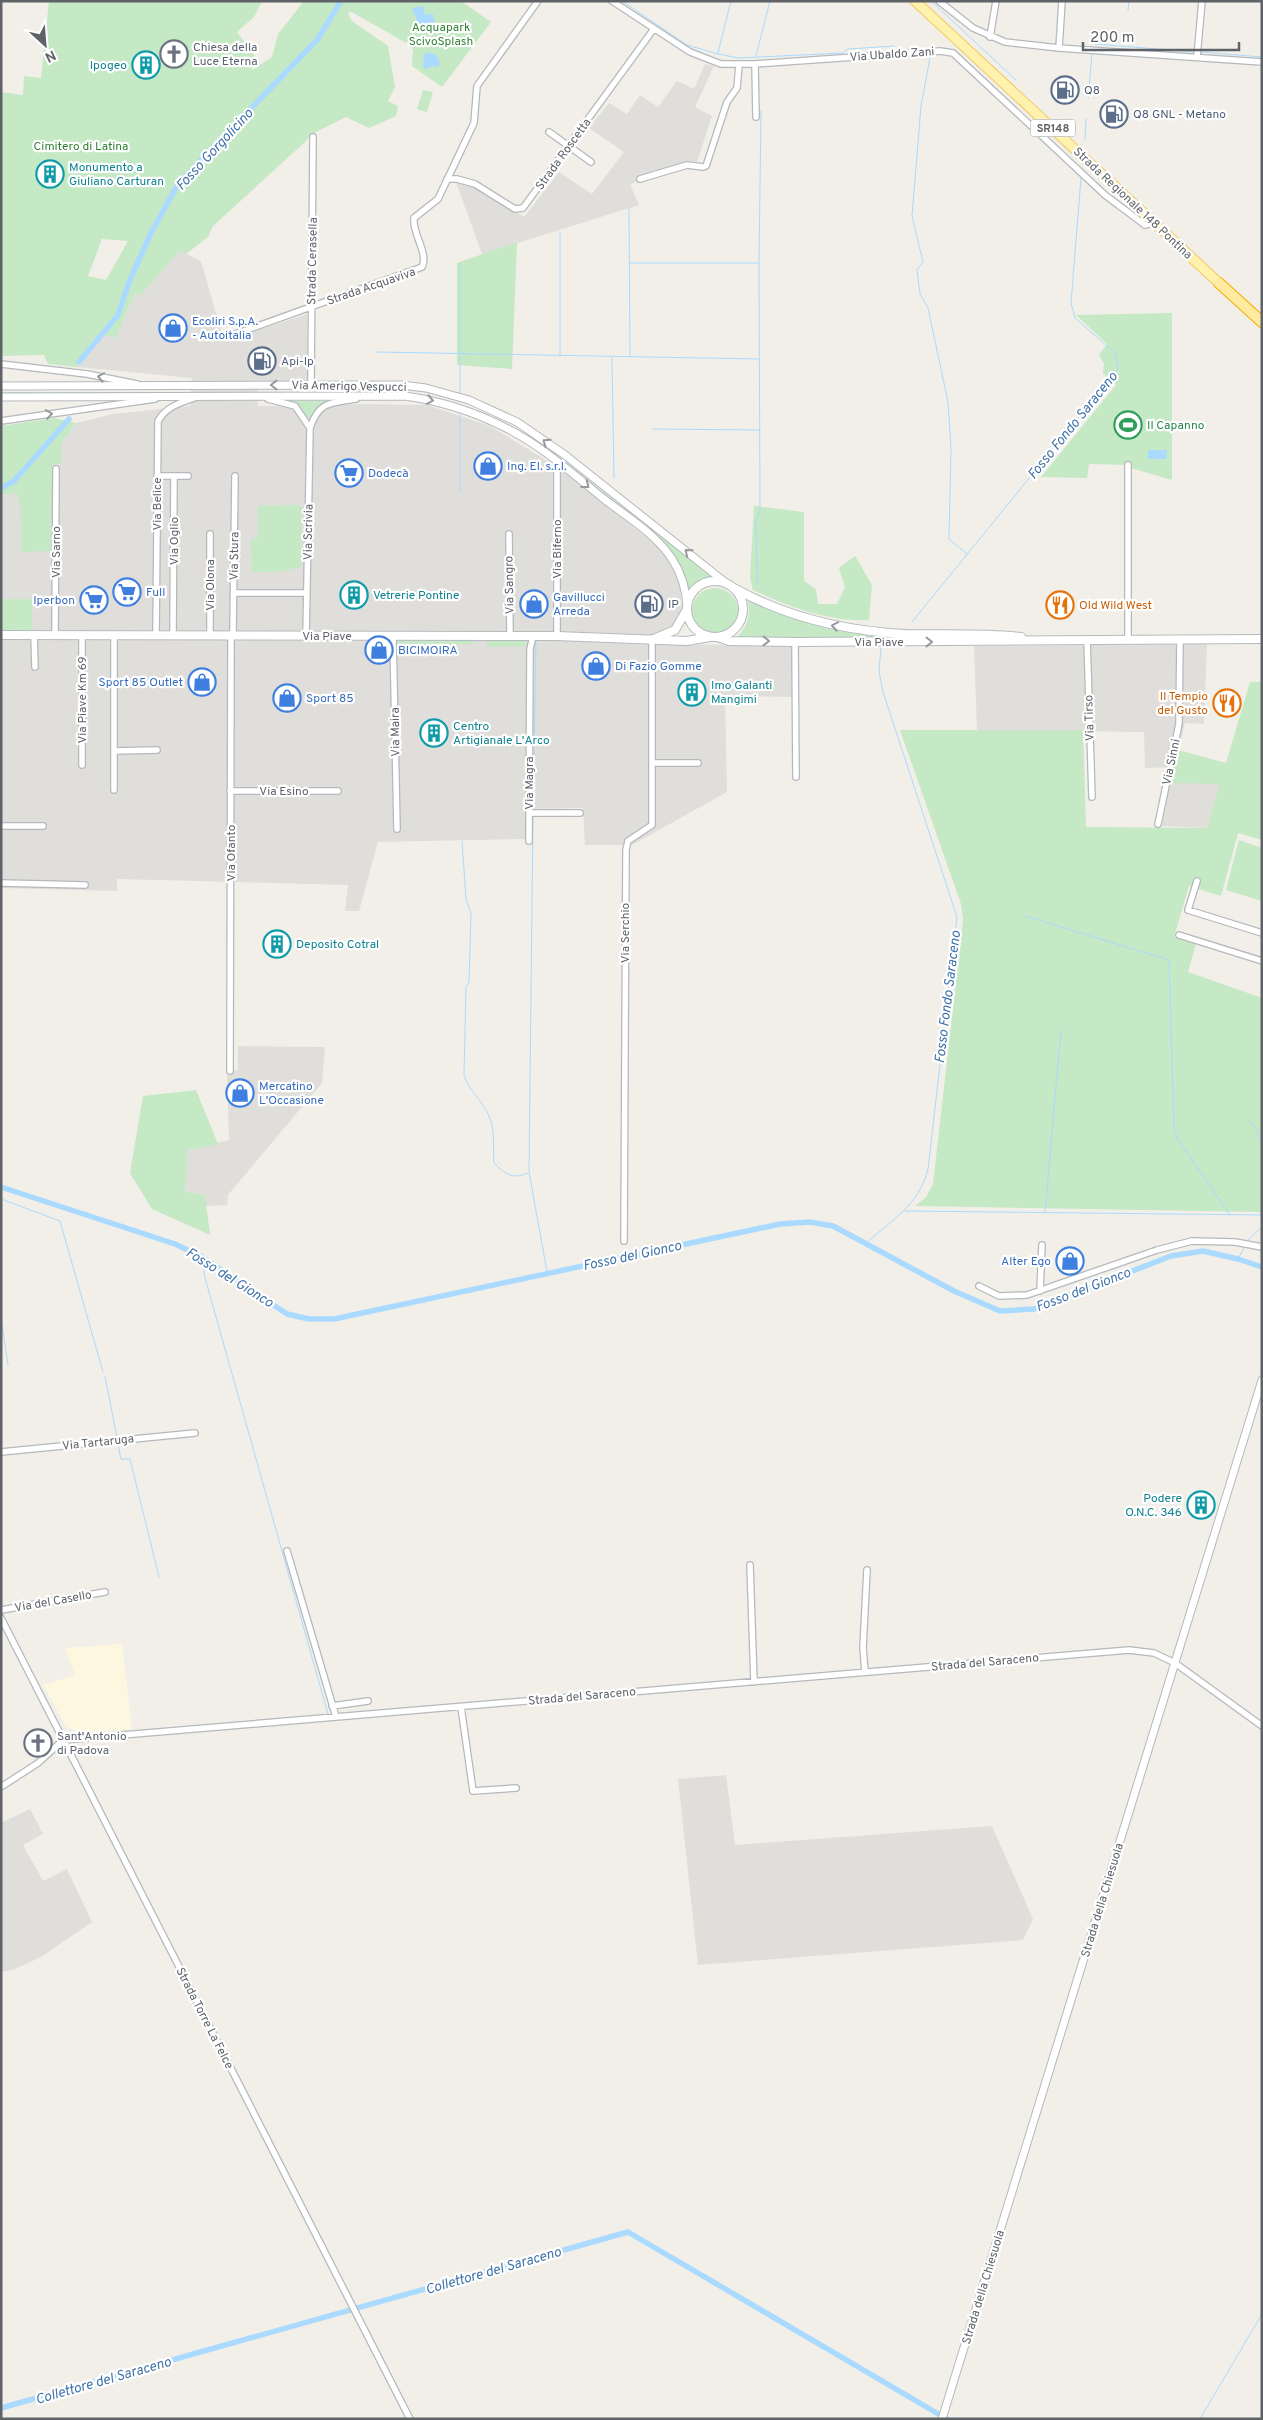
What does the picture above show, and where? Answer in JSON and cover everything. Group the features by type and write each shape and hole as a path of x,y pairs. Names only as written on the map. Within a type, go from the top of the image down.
{"highway":[{"name":"Strada Regionale 148 Pontina","path":"1219,283 1262,316"},
{"name":"Strada Regionale 148 Pontina","path":"1219,283 1262,322"}],"main road":[{"name":"Strada Regionale 148 Pontina","path":"915,1 1219,283"},
{"path":"708,582 726,583 734,588 740,596 743,613 734,630 714,637 696,631 691,625 686,608 694,590 708,582"},
{"name":"Via Piave","path":"734,588 787,614 841,627 900,633 1007,635 1040,639"},
{"name":"Via Piave","path":"652,638 672,632 686,608"},
{"name":"Via Piave","path":"1,635 557,636 686,640 714,637 729,641 795,642 1262,639"}],"street":[{"name":"Strada Acquaviva","path":"227,337 422,267 424,260 414,226 414,218 436,201 474,123 475,94 478,83 538,1"},
{"name":"Via Ubaldo Zani","path":"612,1 653,30 704,59 717,63 739,65 936,51 953,53 1106,195 1145,224 1153,222"},
{"path":"939,1 971,27 990,37 1011,42 1059,48 1262,62"},
{"path":"990,37 996,1"},
{"path":"1059,48 1062,1"},
{"path":"1197,57 1202,1"},
{"name":"Strada Roscetta","path":"447,179 465,180 475,184 513,208 520,210 526,205 653,30"},
{"path":"755,64 756,116"},
{"path":"640,179 686,165 703,168 706,166 727,102 737,88 739,65"},
{"path":"549,132 591,162"},
{"name":"Strada Cerasella","path":"310,385 313,137"},
{"path":"1,364 88,374 148,386"},
{"name":"Via Amerigo Vespucci","path":"1,386 402,385 426,388 470,400 518,422 565,455 726,583"},
{"path":"310,428 314,416 326,404 371,395"},
{"name":"Via Amerigo Vespucci","path":"1,396 371,395 405,396 458,407 507,428 537,446 648,533 665,550 681,575 686,608"},
{"name":"Via Belice","path":"156,635 158,422 163,413 175,405 198,396"},
{"path":"256,396 295,406 310,428"},
{"path":"1,421 170,397"},
{"name":"Via Scrivia","path":"306,636 310,428"},
{"name":"Via Biferno","path":"557,636 558,462"},
{"path":"1128,465 1128,639"},
{"name":"Via Sarno","path":"56,469 56,635"},
{"path":"157,476 188,476"},
{"name":"Via Oglio","path":"173,635 174,476"},
{"name":"Via Stura","path":"231,635 234,631 235,476"},
{"name":"Via Olona","path":"210,534 210,635"},
{"name":"Via Sangro","path":"509,534 510,636"},
{"path":"234,593 307,593"},
{"path":"34,635 35,667"},
{"name":"Via Piave Km 69","path":"82,635 82,765"},
{"path":"114,635 114,790"},
{"name":"Via Ofanto","path":"230,1071 231,635"},
{"name":"Via Maira","path":"393,636 397,828"},
{"name":"Via Magra","path":"528,841 530,650 532,636"},
{"name":"Via Serchio","path":"624,1241 626,850 628,840 652,825 652,638"},
{"name":"Via Tirso","path":"1087,639 1092,797"},
{"name":"Via Sinni","path":"1158,824 1179,724 1180,639"},
{"path":"795,642 796,777"},
{"path":"114,751 157,750"},
{"path":"652,763 698,763"},
{"name":"Via Esino","path":"230,791 338,791"},
{"path":"528,813 580,813"},
{"path":"1,826 43,826"},
{"path":"1197,881 1188,910 1262,933"},
{"path":"1,883 85,885"},
{"path":"1179,935 1262,961"},
{"path":"979,1286 991,1293 1006,1297 1020,1296 1040,1291 1181,1243 1210,1240 1240,1242 1262,1247"},
{"path":"1040,1291 1042,1245"},
{"name":"Strada della Chiesuola","path":"944,2415 1262,1380"},
{"name":"Via Tartaruga","path":"1,1452 196,1433"},
{"path":"287,1551 336,1717"},
{"path":"750,1565 754,1682"},
{"path":"865,1672 863,1648 867,1570"},
{"name":"Via del Casello","path":"1,1610 105,1592"},
{"name":"Strada Torre La Felce","path":"1,1618 410,2419"},
{"name":"Strada del Saraceno","path":"63,1740 1129,1650 1154,1653 1175,1663 1262,1726"},
{"path":"332,1706 368,1702"},
{"path":"461,1706 472,1790 477,1792 516,1788"},
{"path":"1,1787 38,1763 63,1740"}],"shaded area":[{"path":"705,64 714,66 695,107 712,116 697,162 693,161 637,178 638,181 630,184 639,205 482,254 456,182 467,182 524,217 559,172 592,194 624,152 589,128 609,103 627,114 640,95 658,107 677,81 694,89"},
{"path":"180,251 201,261 224,341 307,314 307,381 257,383 258,406 283,406 293,409 302,418 305,428 313,428 318,414 331,405 359,404 427,405 490,426 562,470 661,549 679,580 682,607 676,622 666,631 658,633 659,644 793,646 793,697 725,696 727,792 632,845 585,845 583,808 526,809 526,839 378,842 359,911 345,911 348,885 117,879 117,891 1,888 1,495 17,493 20,507 21,552 52,465 61,464 61,444 76,423 113,414 190,406 192,378 77,367 78,360 99,332 116,338 135,293 140,296"},
{"path":"1207,644 1204,724 1185,723 1174,767 1145,768 1144,732 977,730 974,646"},
{"path":"1170,783 1221,783 1207,828 1162,826"},
{"path":"238,1046 325,1047 322,1083 228,1195 227,1205 206,1206 205,1195 185,1193 188,1150 229,1140 227,1071 238,1070"},
{"path":"122,1644 132,1729 80,1733 66,1726 43,1685 75,1675 65,1648"},
{"path":"726,1775 735,1845 992,1826 1033,1919 1023,1940 698,1965 678,1779"},
{"path":"30,1809 43,1834 23,1845 43,1881 67,1869 92,1922 41,1957 15,1969 1,1972 1,1823"}],"green space":[{"path":"49,1 262,1 254,17 237,32 254,55 252,70 272,57 278,34 304,1 461,1 491,22 442,87 412,66 413,50 408,44 350,11 348,14 352,21 388,46 395,87 388,101 398,106 396,116 369,128 346,117 310,135 306,141 213,226 208,237 186,254 180,251 140,296 135,293 116,338 99,333 78,360 77,367 48,364 44,355 1,356 1,92 23,95 24,76 41,78","holes":["102,239 128,241 106,280 88,276"]},
{"path":"423,90 433,92 427,112 417,109"},
{"path":"517,242 512,369 457,365 457,263"},
{"name":"Il Capanno","path":"1172,313 1172,480 1131,468 1131,465 1089,464 1087,478 1041,477 1116,385 1103,373 1104,364 1099,355 1107,344 1076,315"},
{"path":"1,392 393,392 426,396 457,403 484,413 535,441 584,476 711,577 698,581 688,590 679,563 668,547 544,448 510,428 416,396 1,395"},
{"path":"287,401 331,401 319,406 309,419 300,407"},
{"path":"54,418 76,423 61,444 61,464 52,465 51,551 21,552 20,507 17,493 1,495 1,426"},
{"path":"301,505 301,567 279,572 252,572 251,538 258,538 258,506"},
{"path":"754,506 804,512 804,581 816,589 818,604 837,604 845,587 839,568 855,556 872,585 869,620 838,619 824,616 781,602 753,590 750,578"},
{"path":"715,588 728,592 734,598 738,611 734,624 728,630 715,634 702,630 696,624 692,611 696,598 702,592"},
{"path":"1,599 32,599 32,631 1,632"},
{"path":"748,600 804,622 856,634 909,638 969,638 736,639 747,621 749,612"},
{"path":"398,640 473,641 474,644 398,644"},
{"path":"487,640 527,640 525,646 487,647"},
{"path":"1250,682 1262,682 1262,840 1238,833 1221,896 1189,886 1174,937 1196,944 1188,972 1262,998 1262,1212 915,1206 926,1197 933,1184 963,920 961,904 900,730 1083,730 1086,827 1207,828 1220,784 1170,783 1178,750 1226,763"},
{"path":"1239,840 1262,848 1262,901 1226,890"},
{"path":"196,1090 218,1144 188,1150 185,1192 205,1195 210,1235 152,1209 130,1173 143,1096"}],"water":[{"path":"423,6 425,14 423,15 433,14 435,26 416,29 416,15 414,15 412,8"},
{"path":"428,52 436,55 440,63 438,67 432,66 426,69 423,67 424,55"},
{"path":"1148,450 1167,450 1166,459 1148,459"}],"waterway":[{"name":"Fosso Gorgolicino","path":"79,362 118,315 129,282 151,233 178,184 317,40 341,1"},
{"path":"622,1 687,45 739,58 843,53 848,49 895,46"},
{"path":"718,53 731,1"},
{"path":"756,56 770,1"},
{"path":"931,1 1016,80"},
{"path":"1128,10 1129,1"},
{"path":"1095,44 1194,52"},
{"path":"1201,52 1262,57"},
{"name":"Fosso Fondo Saraceno","path":"1088,98 1092,55"},
{"path":"930,58 921,106 912,216 923,262 917,270 920,294 928,308 948,402 951,448 949,539 967,554"},
{"path":"757,584 756,521 760,510 759,263 761,111"},
{"name":"Fosso Fondo Saraceno","path":"1085,139 1086,119"},
{"name":"Fosso Fondo Saraceno","path":"912,622 1118,369 1115,353 1075,318 1071,303 1081,178"},
{"path":"629,209 630,357"},
{"path":"560,232 560,356"},
{"path":"630,263 758,263"},
{"path":"460,264 460,393"},
{"path":"377,352 759,359"},
{"path":"612,358 614,478"},
{"path":"460,414 460,492"},
{"name":"Fosso Gorgolicino","path":"1,488 14,481 69,419"},
{"path":"653,429 759,430"},
{"path":"533,810 536,643"},
{"name":"Fosso Fondo Saraceno","path":"866,1243 912,1202 924,1182 928,1169 957,917 883,692 879,672 881,647"},
{"path":"533,816 529,1172 547,1272"},
{"path":"462,841 466,899 471,913 469,982 466,987 464,1076 491,1121 494,1163 509,1175 517,1176 528,1173"},
{"path":"1025,916 1169,960 1174,1127 1177,1138 1230,1215"},
{"path":"1045,1212 1061,1030"},
{"path":"1249,1122 1254,1125 1262,1143"},
{"name":"Fosso del Gionco","path":"1,1187 175,1244 202,1257 287,1314 309,1319 334,1319 780,1224 810,1222 833,1226 954,1291 1000,1311 1034,1309 1171,1256 1203,1251 1262,1267"},
{"path":"1,1199 60,1221 103,1372"},
{"path":"905,1211 1262,1215"},
{"path":"1248,1240 1262,1227"},
{"path":"1238,1259 1245,1246"},
{"path":"202,1257 205,1278 328,1714"},
{"path":"1,1317 8,1365"},
{"path":"105,1377 117,1437"},
{"path":"118,1445 121,1459 130,1459 159,1577"},
{"name":"Collettore del Saraceno","path":"1,2408 628,2232 947,2419"},
{"path":"1200,2419 1262,2314"}],"place":[{"name":"Chiesa della Luce Eterna","path":"174,54"},
{"name":"Ipogeo","path":"146,65"},
{"name":"Q8","path":"1065,90"},
{"name":"Q8 GNL - Metano","path":"1114,114"},
{"name":"Monumento a Giuliano Carturan","path":"50,174"},
{"name":"Ecoliri S.p.A. - Autoitalia","path":"173,328"},
{"name":"Api-Ip","path":"262,361"},
{"name":"Il Capanno","path":"1128,425"},
{"name":"Ing. El. s.r.l.","path":"488,466"},
{"name":"Dodecà","path":"349,473"},
{"name":"Full","path":"127,592"},
{"name":"Vetrerie Pontine","path":"354,595"},
{"name":"Iperbon","path":"94,600"},
{"name":"Gavillucci Arreda","path":"534,604"},
{"name":"IP","path":"649,604"},
{"name":"Old Wild West","path":"1060,605"},
{"name":"BICIMOIRA","path":"379,650"},
{"name":"Di Fazio Gomme","path":"596,666"},
{"name":"Sport 85 Outlet","path":"202,682"},
{"name":"Imo Galanti Mangimi","path":"692,692"},
{"name":"Sport 85","path":"287,698"},
{"name":"Il Tempio del Gusto","path":"1227,703"},
{"name":"Centro Artigianale L'Arco","path":"434,733"},
{"name":"Deposito Cotral","path":"277,944"},
{"name":"Mercatino L'Occasione","path":"240,1093"},
{"name":"Alter Ego","path":"1070,1261"},
{"name":"Podere O.N.C. 346","path":"1201,1505"},
{"name":"Sant'Antonio di Padova","path":"38,1743"}],"park label":[{"name":"Acquapark ScivoSplash","path":"441,34"},
{"name":"Cimitero di Latina","path":"81,146"}]}
